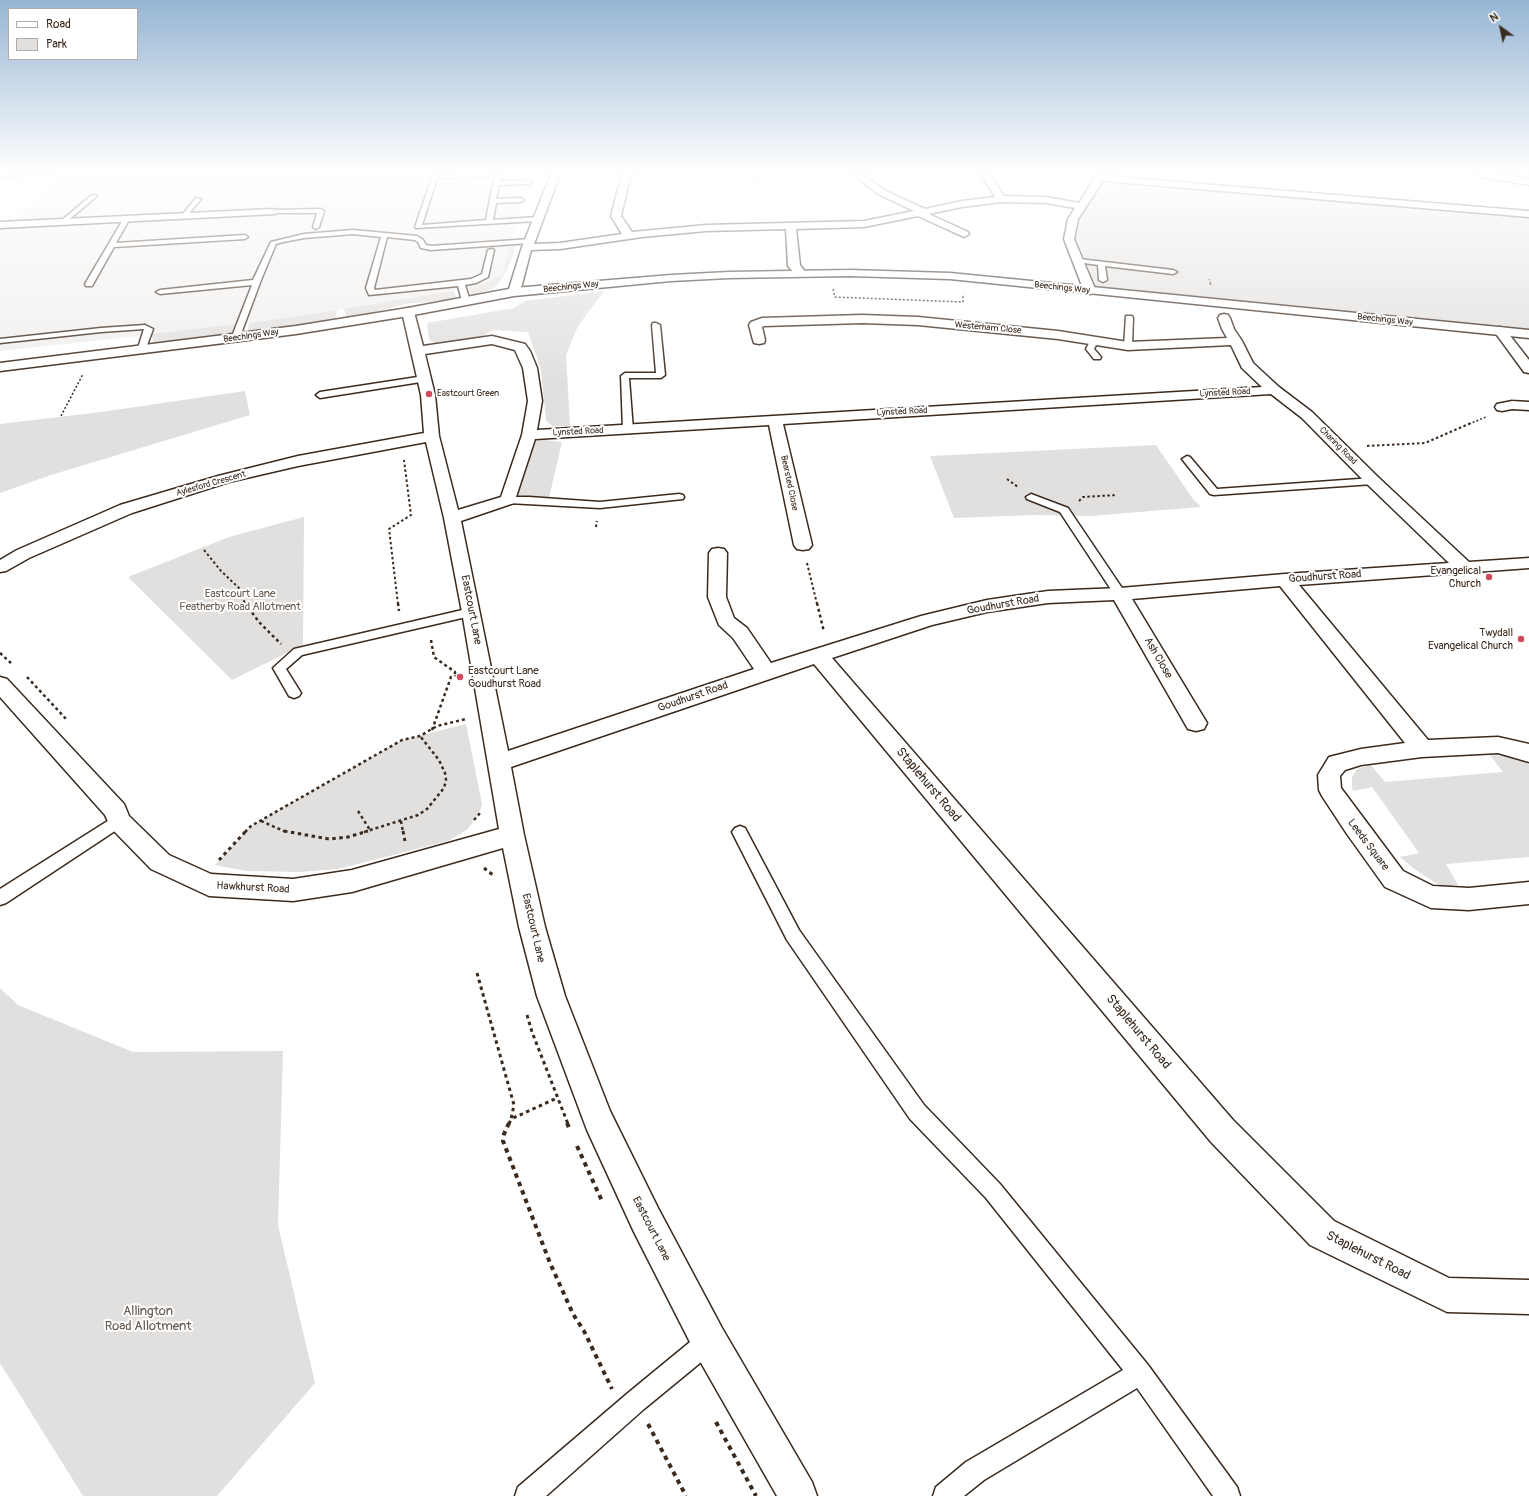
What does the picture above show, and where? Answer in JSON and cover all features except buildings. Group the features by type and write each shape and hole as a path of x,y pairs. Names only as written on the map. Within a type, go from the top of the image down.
{"street":[{"path":"514,292 529,244 573,244"},
{"path":"792,244 794,266 800,273"},
{"path":"1071,244 1090,291"},
{"name":"Beechings Way","path":"0,367 235,339 408,312 514,292 678,278 800,273 950,276 1529,334"},
{"name":"Eastcourt Lane","path":"408,312 428,395 432,436 452,518 472,612 512,835 547,983 585,1086 615,1156 709,1341 798,1496"},
{"name":"Charing Road","path":"1224,318 1228,329 1236,341 1247,365 1274,390 1307,415 1373,481 1464,567"},
{"name":"Westerham Close","path":"759,340 755,325 762,322 862,319 918,321 998,328 1058,335 1128,346 1236,341"},
{"path":"1500,331 1529,369"},
{"path":"418,351 492,340 520,347 530,368 535,401 529,435 508,500 452,518"},
{"name":"Lynsted Road","path":"529,435 1274,390"},
{"path":"1496,411 1512,405 1529,406"},
{"name":"Bearsted Close","path":"775,420 803,545"},
{"name":"Aylesford Crescent","path":"0,567 24,554 126,510 216,482 298,461 432,436"},
{"path":"718,554 717,598 726,621 740,633 766,672"},
{"name":"Goudhurst Road","path":"499,762 766,672 928,620 987,606 1048,597 1120,594 1285,580 1529,563"},
{"path":"1285,580 1422,749"},
{"name":"Ash Close","path":"1120,594 1196,723"},
{"name":"Staplehurst Road","path":"827,653 1222,1131 1322,1233 1447,1295 1529,1298"},
{"name":"Hawkhurst Road","path":"0,684 8,706 116,811 119,821 160,862 209,885 293,890 352,881 512,835"},
{"name":"Leeds Square","path":"1529,754 1524,751 1498,745 1422,749 1361,757 1337,762 1329,775 1330,790 1354,827 1394,879 1432,897 1469,899 1529,893"}],"lane":[{"path":"89,284 112,245 132,244"},
{"path":"235,339 256,282 273,244"},
{"path":"381,244 370,288 372,293 474,281 485,275 491,250"},
{"path":"422,244 423,247 431,248 529,244"},
{"path":"1079,261 1173,272"},
{"path":"1101,264 1103,280"},
{"path":"160,292 256,282"},
{"path":"461,283 466,301"},
{"path":"1128,318 1128,346"},
{"path":"628,430 625,376 661,374 656,325"},
{"path":"0,341 144,327 149,329 141,351"},
{"path":"1094,341 1090,349 1097,357"},
{"path":"320,395 424,379"},
{"path":"1187,459 1214,492 1373,481"},
{"path":"508,500 600,505 678,497"},
{"path":"1031,497 1064,510 1120,594"},
{"path":"610,516 612,504"},
{"path":"294,693 279,668 298,652 472,612"},
{"path":"0,898 119,821"},
{"path":"740,832 793,935 917,1112 993,1191 1140,1373 1228,1496"},
{"path":"527,1496 709,1341"},
{"path":"946,1496 975,1471 1140,1373"}],"path":[{"path":"832,285 835,297 963,302 962,290"},
{"path":"61,416 83,372"},
{"path":"1339,448 1425,443 1496,411"},
{"path":"401,628 389,529 411,515 404,456"},
{"path":"1064,510 1083,497 1117,495"},
{"path":"596,527 598,517"},
{"path":"803,545 826,640 827,653"},
{"path":"204,550 221,571 240,589 246,606 259,622 282,644 298,652"},
{"path":"428,622 434,658 455,672 455,676"},
{"path":"0,654 18,669"},
{"path":"431,730 451,677 482,670"},
{"path":"24,674 72,725"},
{"path":"200,881 251,826 402,740 420,736 437,726 467,719"},
{"path":"260,821 288,833 325,839 348,837 418,815 427,809 439,796 445,785 445,776 440,762 420,736"},
{"path":"470,826 484,807"},
{"path":"358,811 370,830"},
{"path":"401,821 406,844"},
{"path":"477,973 514,1102 511,1119 503,1139 550,1263 573,1314 686,1496"},
{"path":"511,1119 557,1098"}],"shaded area":[{"path":"0,244 511,244 503,274 475,288 212,328 0,351"}],"green space":[{"path":"1071,244 1529,244 1529,334 1090,291"},
{"path":"510,245 516,246 508,268 498,284 492,289 472,296 469,289 475,288 503,274"},
{"path":"454,291 457,299 405,304 352,318 346,316 344,309"},
{"path":"604,291 578,326 566,355 570,426 552,426 546,420 541,370 528,332 493,330 481,337 435,343 429,340 427,323 514,308 525,301"},
{"path":"337,310 336,318 328,322 251,332 248,330 249,323"},
{"path":"237,324 235,330 228,335 154,344 151,334"},
{"path":"245,391 250,415 51,475 0,493 0,424 101,412"},
{"path":"537,439 562,442 549,498 515,497"},
{"path":"1156,445 1193,499 1201,507 1090,516 1036,515 954,518 930,456"},
{"name":"Eastcourt Lane Featherby Road Allotment","path":"304,517 303,645 232,680 128,577 229,537"},
{"path":"466,724 482,804 480,811 468,829 448,841 338,869 300,872 246,871 215,865 251,826 402,740"},
{"path":"1490,755 1520,759 1529,765 1529,857 1446,864 1458,885 1444,886 1434,882 1400,857 1419,853 1372,787 1353,791 1352,787 1352,777 1357,769 1371,765 1385,782 1503,772"},
{"name":"Allington Road Allotment","path":"0,988 18,1005 133,1052 283,1051 278,1225 315,1383 217,1496 83,1496 0,1363"}],"place":[{"name":"Eastcourt Green","path":"429,394"},
{"name":"Evangelical Church","path":"1489,577"},
{"name":"Twydall Evangelical Church","path":"1521,639"},
{"name":"Eastcourt Lane Goudhurst Road","path":"460,677"}]}
